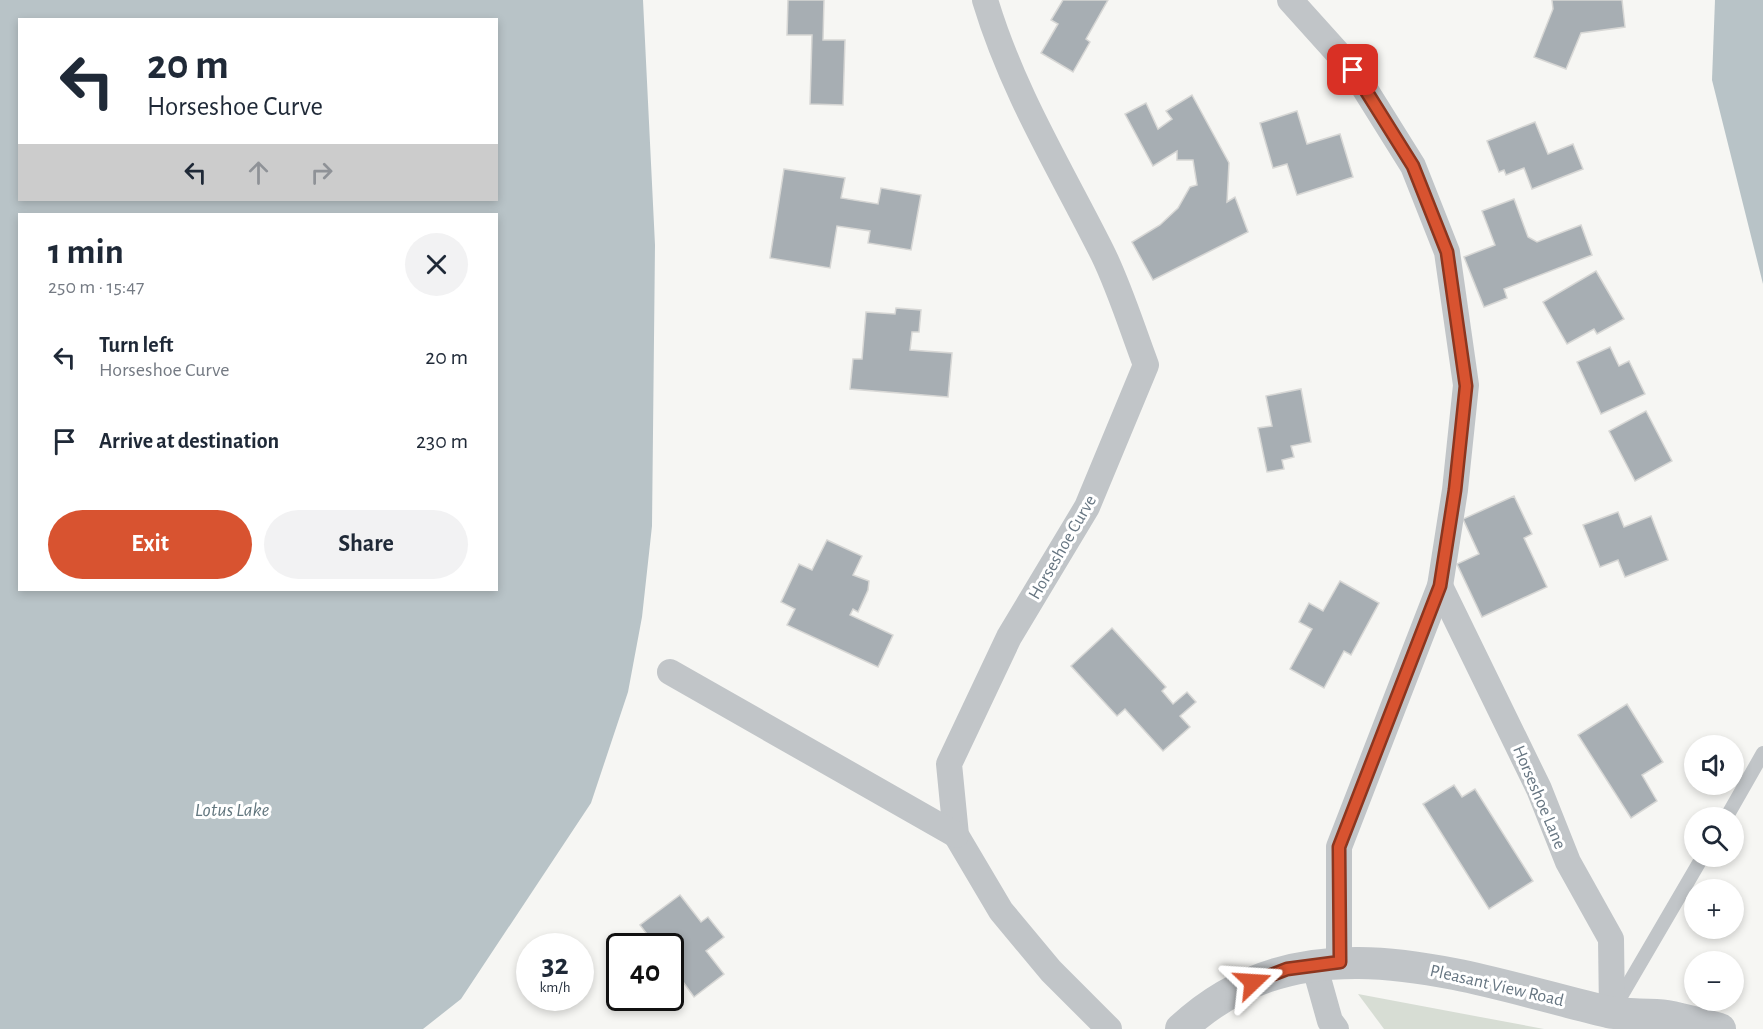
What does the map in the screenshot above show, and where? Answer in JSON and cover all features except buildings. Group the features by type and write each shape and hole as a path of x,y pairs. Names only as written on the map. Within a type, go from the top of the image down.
{"street":[{"name":"Horseshoe Curve","path":"986,0 994,29 1033,123 1104,256 1146,365 1088,507 1009,637 949,764 956,835 1001,911 1051,971 1108,1029"},
{"path":"1290,0 1353,70 1413,166 1447,252 1466,386 1455,490 1440,586 1339,847 1327,963 1330,1021 1336,1029"},
{"name":"Horseshoe Lane","path":"1440,586 1539,789 1568,862 1611,939 1612,1012"},
{"path":"670,672 956,835"},
{"name":"Pleasant View Road","path":"1181,1029 1198,1012 1253,982 1287,969 1327,963 1442,969 1612,1012 1667,1016 1720,1029"}],"lane":[{"path":"1732,807 1763,753"},
{"path":"1612,1012 1697,867"}],"shaded area":[{"path":"1358,994 1544,1029 1384,1029"}],"water":[{"name":"Lotus Lake","path":"0,0 643,0 655,245 652,526 642,617 628,692 591,803 461,999 423,1029 0,1029"},
{"path":"1715,0 1763,0 1763,284 1712,80"}],"route":[{"path":"1253,982 1287,969 1323,962 1340,962 1339,847 1440,586 1455,490 1466,386 1447,252 1413,166 1353,70"}]}
